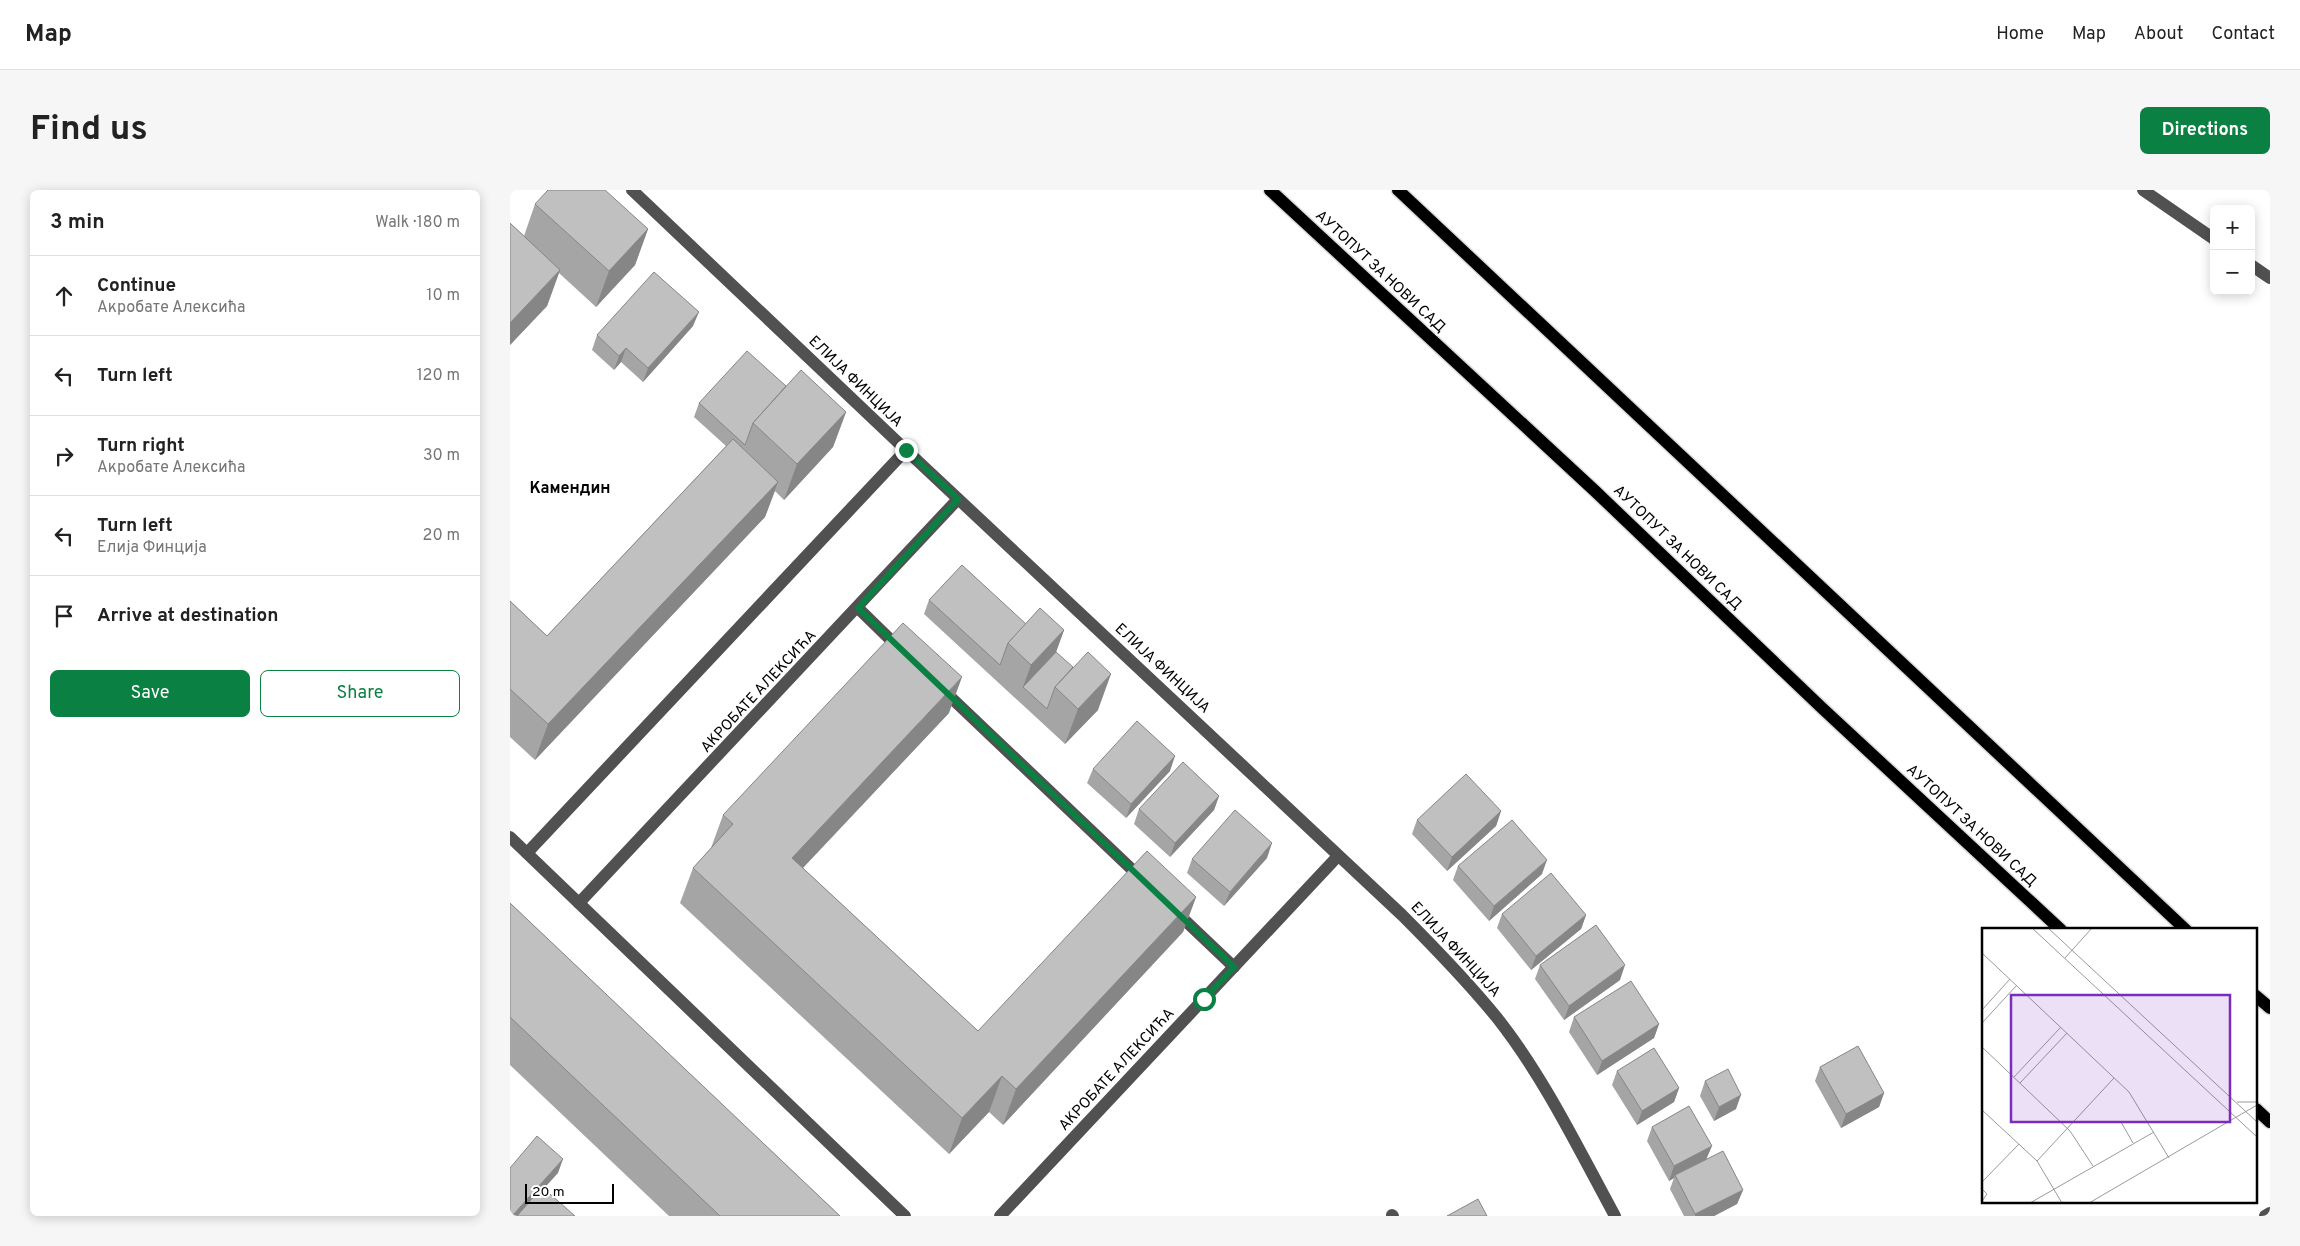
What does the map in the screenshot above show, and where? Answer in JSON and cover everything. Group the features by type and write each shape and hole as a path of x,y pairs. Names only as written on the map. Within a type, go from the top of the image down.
{"main road":[{"name":"АУТОПУТ ЗА НОВИ САД","path":"1270,190 1588,484 1822,708 2059,928"},
{"path":"1398,190 2184,928"},
{"path":"2258,998 2270,1008"},
{"path":"2258,1111 2270,1122"}],"street":[{"name":"ЕЛИЈА ФИНЦИЈА","path":"632,190 1402,915 1449,962 1499,1021 1540,1082 1615,1216"},
{"path":"2143,190 2210,236"},
{"path":"2255,268 2270,278"},
{"path":"527,853 906,450"},
{"name":"АКРОБАТЕ АЛЕКСИЋА","path":"579,903 858,608 958,499"},
{"path":"858,608 907,656"},
{"path":"929,676 1149,886"},
{"path":"510,837 905,1216"},
{"name":"АКРОБАТЕ АЛЕКСИЋА","path":"1000,1216 1338,856"},
{"path":"1163,900 1234,967"},
{"path":"2265,1216 2270,1213"}],"building":[{"path":"548,190 605,190 648,229 609,271 535,204"},
{"path":"510,223 560,270 510,323"},
{"path":"654,272 699,312 648,368 626,348 619,356 597,335"},
{"path":"747,351 786,386 753,423 745,445 699,403"},
{"path":"801,370 846,412 797,464 753,423"},
{"path":"733,439 778,482 548,724 510,689 510,601 547,636"},
{"path":"962,565 1026,624 1008,643 1000,665 929,600"},
{"path":"1040,608 1064,630 1031,665 1008,643"},
{"path":"903,623 962,677 792,858 978,1031 1147,851 1196,897 1016,1089 1002,1076 962,1118 693,868 733,824 723,815"},
{"path":"1056,652 1073,667 1055,687 1047,709 1023,687"},
{"path":"1088,652 1111,674 1078,709 1055,687"},
{"path":"1137,721 1175,756 1131,804 1093,769"},
{"path":"1183,762 1219,796 1175,843 1139,809"},
{"path":"1466,774 1501,811 1452,857 1417,820"},
{"path":"1235,810 1272,843 1230,892 1192,859"},
{"path":"1512,820 1547,860 1494,906 1458,866"},
{"path":"1551,873 1586,915 1536,956 1502,914"},
{"path":"510,903 840,1216 720,1216 510,1017"},
{"path":"1596,925 1625,965 1569,1006 1540,965"},
{"path":"1631,981 1659,1024 1602,1061 1574,1017"},
{"path":"1858,1046 1884,1093 1846,1114 1820,1067"},
{"path":"1654,1048 1679,1088 1642,1111 1617,1071"},
{"path":"1728,1069 1741,1095 1719,1107 1705,1081"},
{"path":"1689,1106 1712,1146 1674,1166 1652,1127"},
{"path":"537,1136 563,1159 510,1216 510,1168"},
{"path":"1723,1151 1743,1190 1695,1214 1675,1175"},
{"path":"542,1187 575,1216 517,1216"},
{"path":"1478,1199 1487,1216 1447,1216"}],"district":[{"name":"Камендин","path":"570,487"}],"route":[{"path":"906,450 958,499 858,608 1234,967 1204,999"}]}
